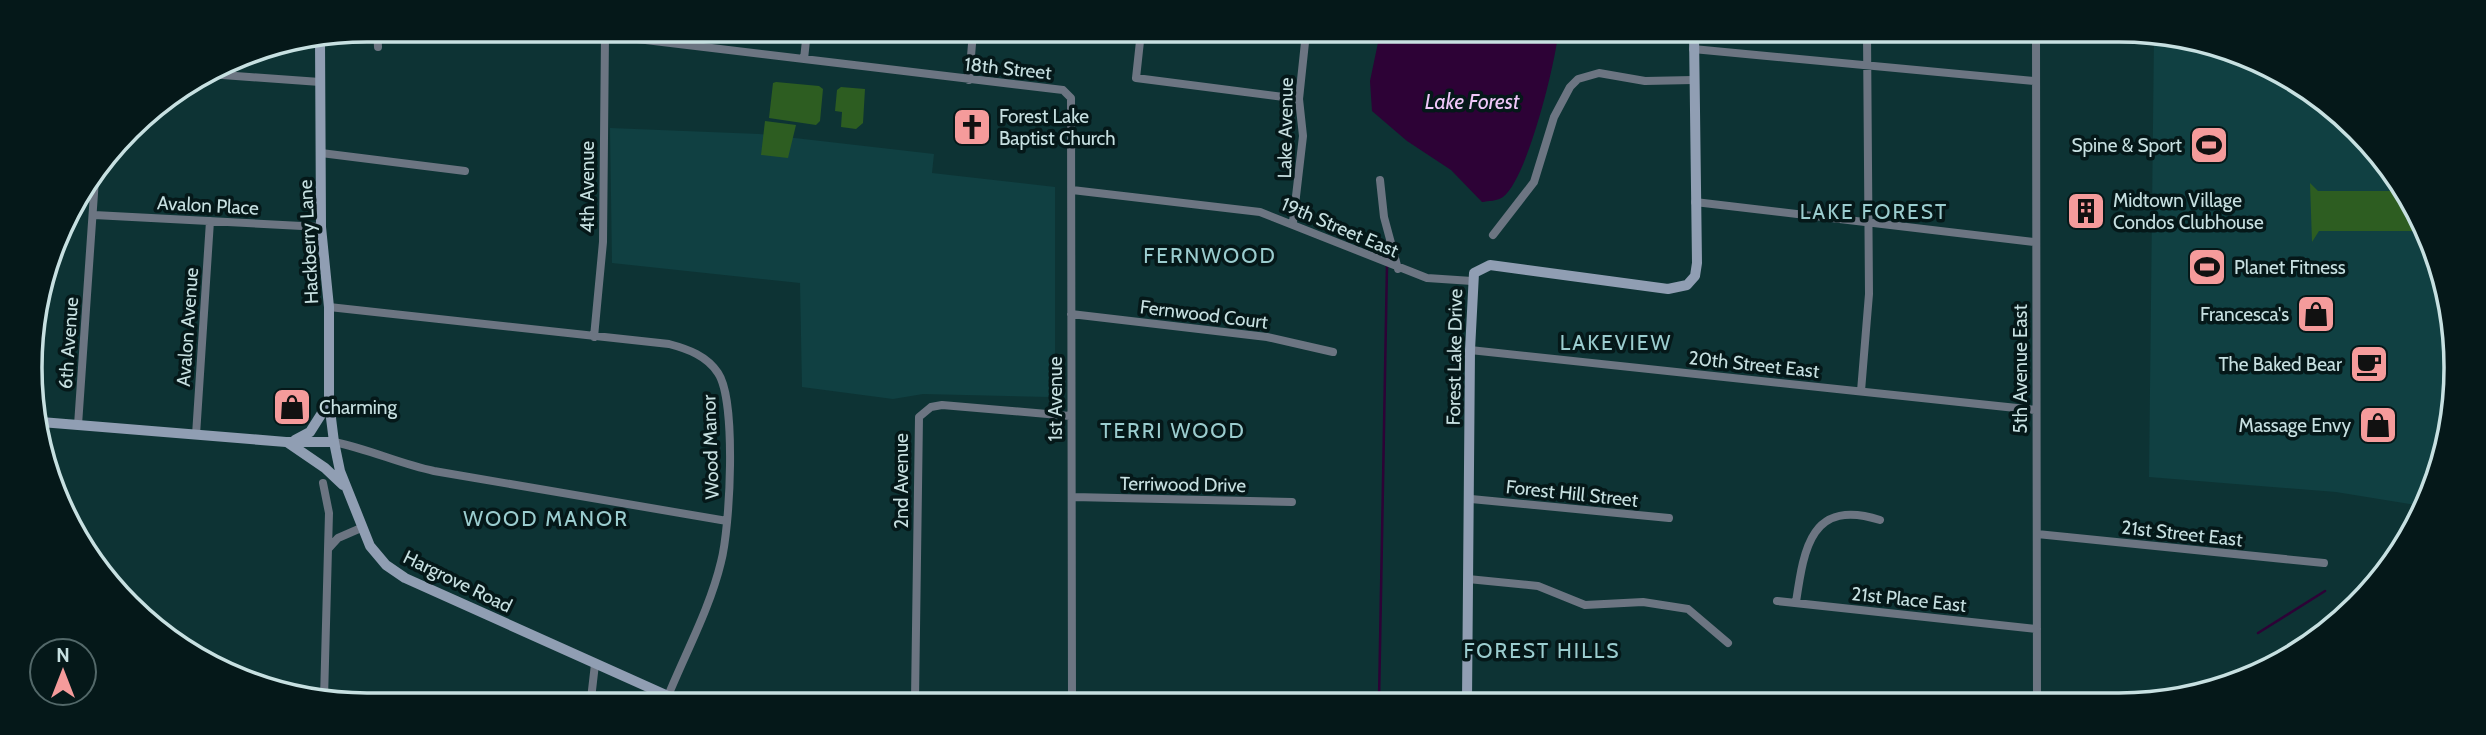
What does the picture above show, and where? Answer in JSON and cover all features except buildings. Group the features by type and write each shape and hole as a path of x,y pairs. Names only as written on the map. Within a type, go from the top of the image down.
{"main road":[{"name":"Forest Lake Drive","path":"1467,693 1472,281 1479,268 1490,265 1678,289 1687,285 1695,276 1693,42"},
{"name":"Hackberry Lane","path":"320,46 321,227 329,307 329,402 334,442"},
{"path":"286,442 310,432 329,402"},
{"path":"47,422 286,442 334,442"},
{"path":"286,442 327,470 347,490"},
{"name":"Hargrove Road","path":"334,442 361,528 377,555 405,578 661,693"}],"street":[{"path":"378,42 378,47"},
{"name":"4th Avenue","path":"594,337 603,242 605,42"},
{"name":"18th Street","path":"688,42 804,59 1063,90 1071,98"},
{"path":"804,59 806,42"},
{"path":"969,80 972,42"},
{"path":"1139,42 1136,78 1299,99"},
{"name":"Lake Avenue","path":"1293,222 1303,136 1299,99 1305,42"},
{"path":"1861,391 1869,294 1867,42"},
{"name":"5th Avenue East","path":"2036,42 2034,243 2037,693"},
{"path":"1693,49 2035,81"},
{"path":"1493,235 1534,182 1554,117 1570,87 1578,79 1599,73 1645,81 1693,80"},
{"path":"226,75 320,82"},
{"name":"1st Avenue","path":"1071,98 1072,693"},
{"path":"321,153 465,172"},
{"path":"1380,180 1384,217 1398,269"},
{"name":"19th Street East","path":"1072,190 1248,209 1293,222 1398,269 1427,278 1472,281"},
{"name":"6th Avenue","path":"78,425 94,191"},
{"path":"1695,202 2034,243"},
{"name":"Avalon Place","path":"93,215 321,227"},
{"name":"Avalon Avenue","path":"196,435 209,221"},
{"name":"Wood Manor","path":"329,307 681,347 701,357 718,372 728,404 727,521 433,471 405,465 365,449 334,442"},
{"name":"Fernwood Court","path":"1071,314 1268,337 1333,352"},
{"name":"20th Street East","path":"1470,350 2035,410"},
{"name":"2nd Avenue","path":"915,693 919,417 923,411 942,405 1070,416"},
{"path":"323,483 328,513 324,690"},
{"name":"Terriwood Drive","path":"1073,497 1292,502"},
{"name":"Forest Hill Street","path":"1471,499 1669,518"},
{"path":"1796,602 1802,560 1810,537 1825,521 1848,514 1862,514 1881,520"},
{"path":"674,693 716,580 727,521"},
{"path":"328,548 338,538 361,528"},
{"name":"21st Street East","path":"2037,534 2324,563"},
{"path":"1468,579 1538,586 1584,605 1643,602 1688,609 1728,643"},
{"name":"21st Place East","path":"1777,601 2037,629"},
{"path":"592,693 595,664"}],"shaded area":[{"path":"2154,44 2203,53 2262,76 2317,109 2349,137 2389,187 2419,243 2438,304 2444,368 2438,431 2427,472 2413,505 2336,492 2149,477"},
{"path":"610,128 759,134 934,154 932,173 1055,187 1055,387 1050,397 923,394 893,399 802,387 800,283 612,263"}],"green space":[{"path":"773,83 819,86 823,89 820,121 816,125 769,118"},
{"path":"841,87 865,89 863,123 856,129 841,127 842,112 835,111 837,90"},
{"path":"765,121 796,125 788,158 761,155"},
{"path":"2310,183 2318,191 2391,191 2413,231 2319,231 2312,242"}],"water":[{"name":"Lake Forest","path":"1378,42 1557,42 1546,94 1530,146 1512,186 1503,197 1496,200 1482,202 1451,170 1407,141 1372,111 1370,81"}],"waterway":[{"path":"1384,242 1388,259"},
{"path":"1379,693 1387,265"},
{"path":"2258,633 2325,591"}],"place":[{"name":"Forest Lake Baptist Church","path":"972,127"},
{"name":"Spine & Sport","path":"2209,145"},
{"name":"Midtown Village Condos Clubhouse","path":"2086,211"},
{"name":"Planet Fitness","path":"2207,267"},
{"name":"Francesca's","path":"2316,314"},
{"name":"The Baked Bear","path":"2369,364"},
{"name":"Charming","path":"292,407"},
{"name":"Massage Envy","path":"2378,425"}],"district":[{"name":"LAKE FOREST","path":"1874,212"},
{"name":"FERNWOOD","path":"1210,256"},
{"name":"LAKEVIEW","path":"1616,343"},
{"name":"TERRI WOOD","path":"1173,431"},
{"name":"WOOD MANOR","path":"546,519"},
{"name":"FOREST HILLS","path":"1542,651"}]}
